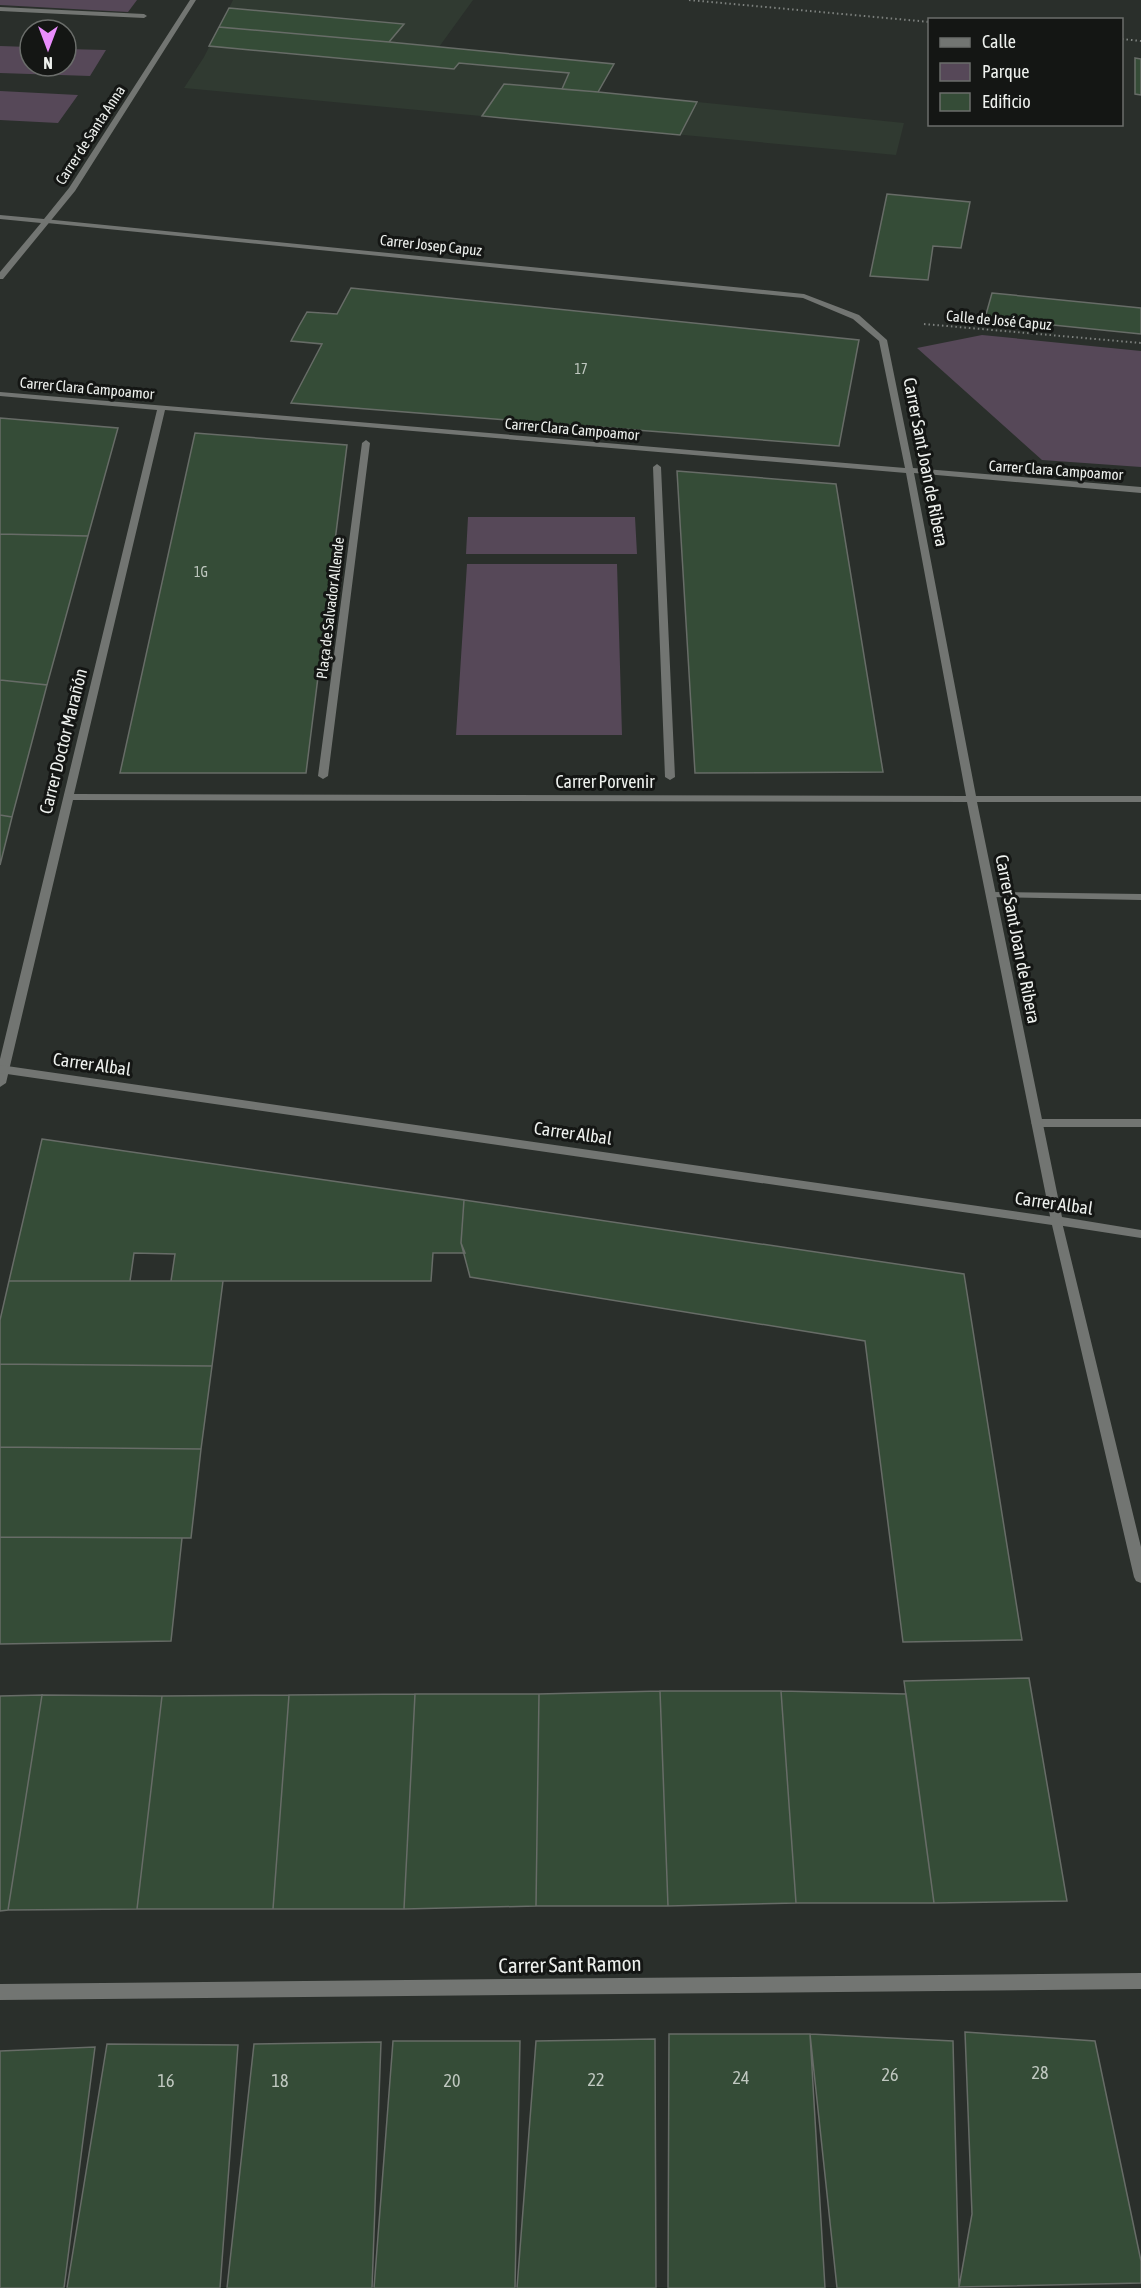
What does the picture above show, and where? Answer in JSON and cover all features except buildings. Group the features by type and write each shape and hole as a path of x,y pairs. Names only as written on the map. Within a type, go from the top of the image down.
{"street":[{"name":"Carrer de Santa Anna","path":"0,278 72,189 193,0"},
{"path":"0,9 144,16"},
{"name":"Carrer Josep Capuz","path":"0,218 804,296 856,317"},
{"name":"Carrer Sant Joan de Ribera","path":"856,317 883,340 1057,1221 1141,1577"},
{"name":"Carrer Clara Campoamor","path":"0,394 1141,490"},
{"name":"Carrer Doctor Marañón","path":"0,1083 162,407"},
{"name":"Plaça de Salvador Allende","path":"323,776 366,443"},
{"path":"657,467 670,777"},
{"name":"Carrer Porvenir","path":"68,797 1141,799"},
{"path":"991,895 1141,897"},
{"name":"Carrer Albal","path":"2,1069 1141,1234"},
{"path":"1037,1123 1141,1123"},
{"name":"Carrer Sant Ramon","path":"0,1992 1141,1981"}],"path":[{"path":"689,0 928,22"},
{"path":"1123,39 1141,41"},
{"name":"Calle de José Capuz","path":"856,317 1141,344"}],"shaded area":[{"path":"233,0 473,0 439,47 614,64 599,92 904,123 896,155 184,88 204,57"}],"green space":[{"path":"0,0 137,0 128,12 0,5"},
{"path":"0,46 18,47 18,74 0,73"},
{"path":"78,49 106,50 90,76 78,76"},
{"path":"0,91 78,95 58,123 0,120"},
{"path":"982,335 1141,351 1141,467 1042,460 917,348"},
{"path":"468,517 635,517 637,554 466,554"},
{"path":"467,564 617,564 622,735 456,735"}]}
